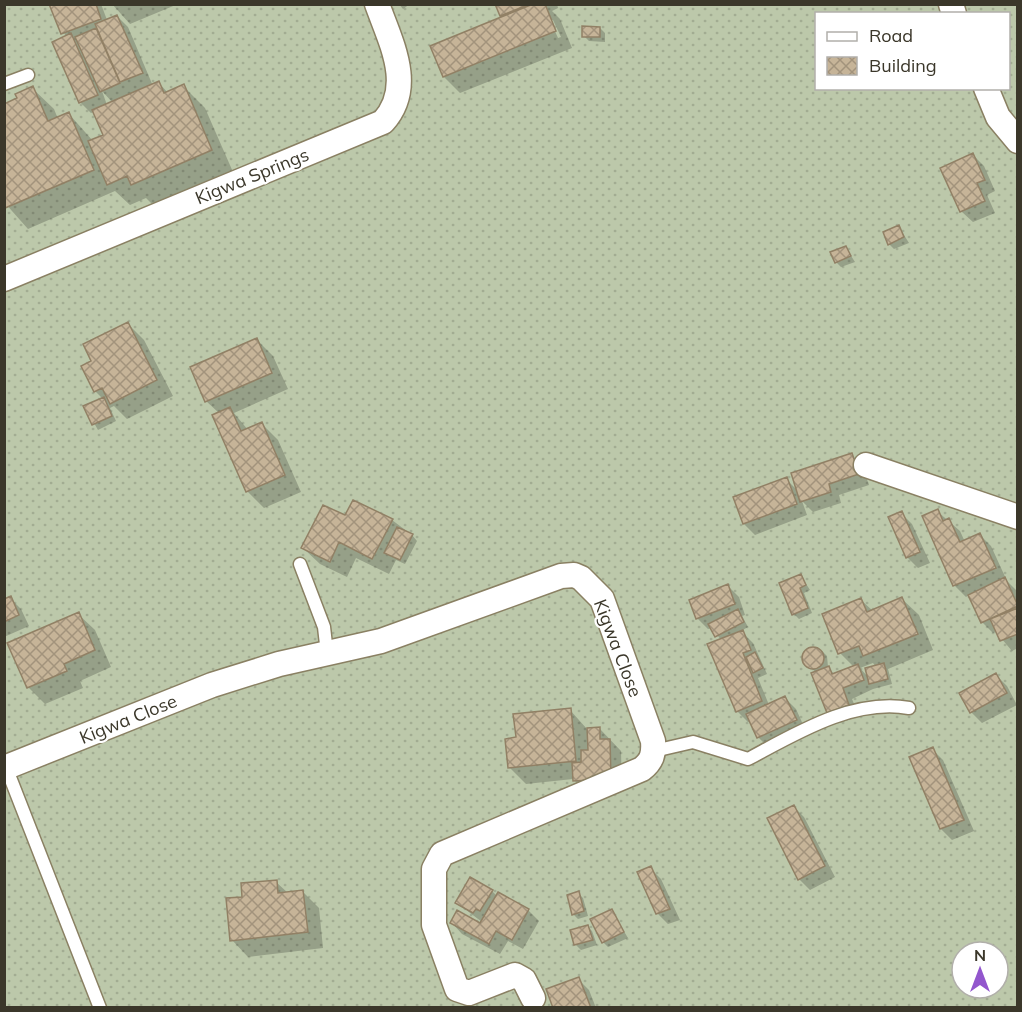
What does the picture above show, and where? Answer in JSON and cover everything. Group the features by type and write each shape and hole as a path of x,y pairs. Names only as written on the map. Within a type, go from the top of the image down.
{"street":[{"name":"Kigwa Springs","path":"4,279 383,122 398,100 400,81 397,58 377,4"},
{"path":"987,90 998,117 1017,141"},
{"path":"866,465 1017,517"},
{"name":"Kigwa Close","path":"5,768 212,685 279,664 357,649 561,576 574,575 593,587 602,599 654,751"},
{"path":"532,998 524,980 515,975 465,994 458,989 434,925 436,861 442,854 642,769 650,762 654,751"}],"lane":[{"path":"4,84 28,75"},
{"path":"300,564 324,627 327,653"},
{"path":"654,751 693,742 748,759 816,722 893,705 909,708"},
{"path":"5,768 100,1008"}],"green space":[{"path":"5,5 1017,5 1017,1007 5,1007"}],"building":[{"path":"49,4 96,4 101,19 61,34"},
{"path":"495,4 530,4 500,16"},
{"path":"533,4 545,4 556,31 443,77 430,46"},
{"path":"117,15 143,73 120,82 95,24"},
{"path":"582,26 600,27 600,37 582,37"},
{"path":"96,28 120,83 100,92 75,37"},
{"path":"71,33 98,95 79,103 52,42"},
{"path":"159,81 164,93 184,84 212,150 131,185 127,176 107,185 88,141 103,135 92,110"},
{"path":"33,86 48,121 69,112 94,170 5,208 4,104 17,98 15,94"},
{"path":"973,153 985,180 977,183 985,201 960,212 940,168"},
{"path":"899,225 904,237 888,245 883,232"},
{"path":"846,246 851,256 835,263 830,252"},
{"path":"128,322 157,380 110,404 102,388 94,392 81,366 91,361 83,344"},
{"path":"257,338 272,373 205,402 190,367"},
{"path":"104,397 112,416 92,425 83,406"},
{"path":"230,407 241,431 262,422 285,475 246,492 212,415"},
{"path":"852,453 859,474 829,484 831,492 800,502 791,473"},
{"path":"787,477 797,504 743,524 733,497"},
{"path":"353,500 393,519 372,559 339,542 330,562 301,548 323,505 345,515"},
{"path":"938,509 943,521 949,518 960,542 980,533 996,568 953,586 922,516"},
{"path":"902,511 920,552 906,558 888,517"},
{"path":"397,527 413,534 400,560 384,553"},
{"path":"801,574 806,585 800,588 808,608 792,615 779,583"},
{"path":"1005,577 1018,606 981,623 968,595"},
{"path":"728,584 735,604 696,619 689,600"},
{"path":"11,596 19,615 4,622 4,599"},
{"path":"902,597 918,634 863,656 859,646 838,654 822,614 861,598 867,612"},
{"path":"1018,608 1018,634 1000,641 990,619"},
{"path":"738,609 744,622 715,637 708,624"},
{"path":"79,612 95,650 64,664 67,671 27,688 7,643"},
{"path":"743,630 751,650 743,653 762,701 736,712 707,644"},
{"path":"813,647 821,650 824,658 821,666 813,669 805,666 802,658 805,650"},
{"path":"755,652 763,668 753,673 746,657"},
{"path":"884,663 888,679 869,684 865,668"},
{"path":"858,664 864,680 843,688 849,705 827,713 811,673 829,666 832,674"},
{"path":"996,673 1007,693 970,713 959,693"},
{"path":"785,696 797,720 757,738 746,714"},
{"path":"571,708 576,761 508,768 505,739 516,737 513,714"},
{"path":"600,727 600,739 610,739 611,779 573,781 572,763 581,762 581,750 588,750 587,728"},
{"path":"933,747 964,820 940,829 909,757"},
{"path":"794,805 825,866 798,880 767,818"},
{"path":"651,866 670,909 656,914 637,872"},
{"path":"470,877 493,890 480,911 476,909 473,913 455,903"},
{"path":"277,880 278,893 303,890 308,932 230,941 226,898 242,897 241,883"},
{"path":"579,891 584,911 572,915 567,895"},
{"path":"498,892 529,909 512,940 496,931 489,944 450,923 457,910 480,923"},
{"path":"612,909 624,932 602,943 590,919"},
{"path":"588,925 593,940 574,945 570,930"},
{"path":"579,977 591,1008 553,1008 546,989"}]}
